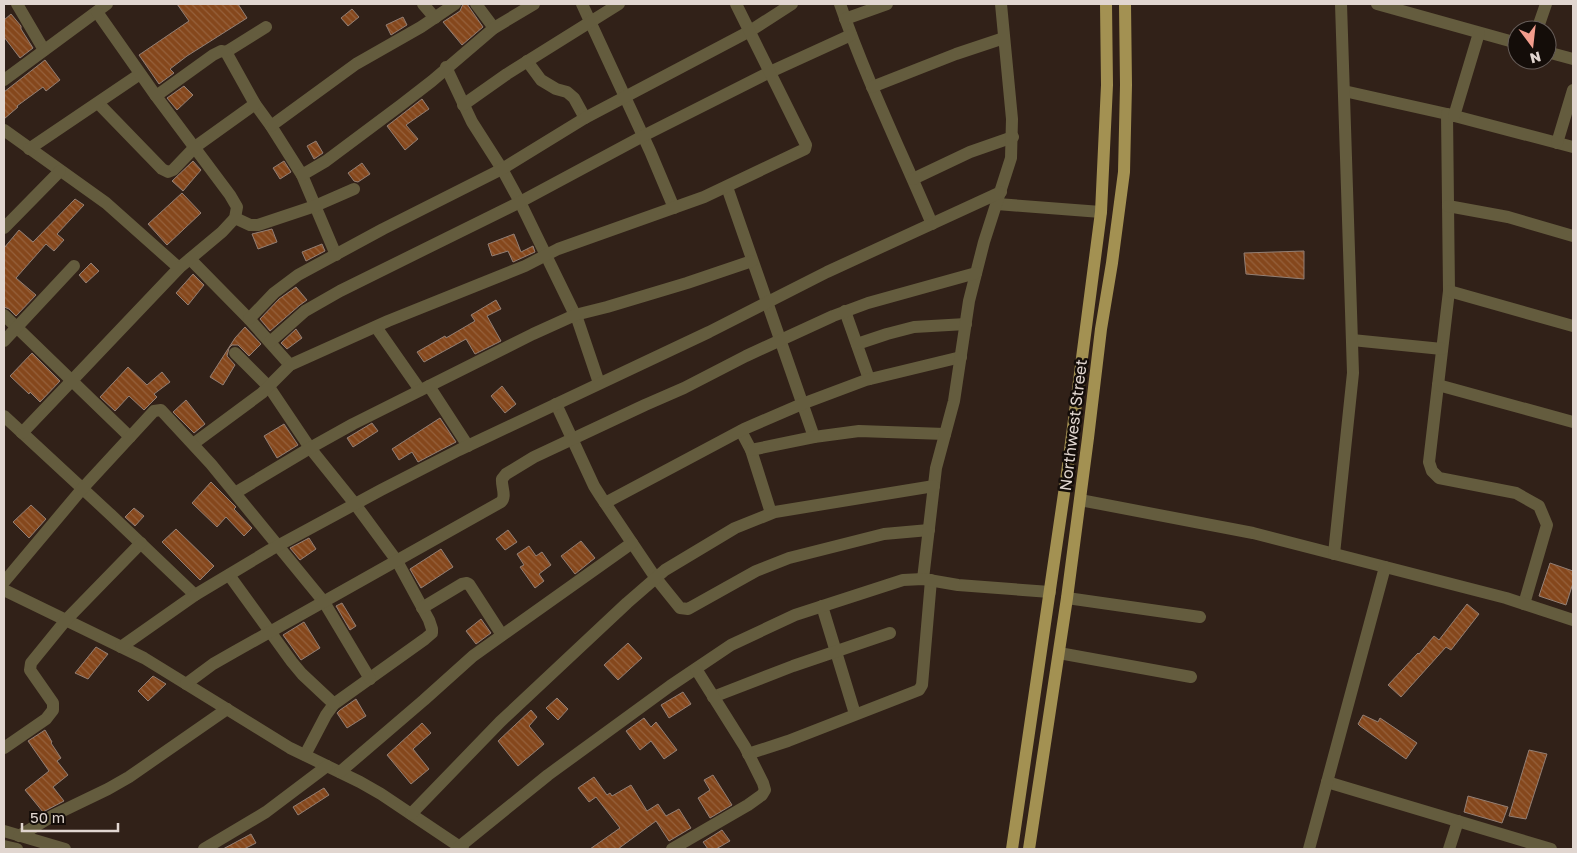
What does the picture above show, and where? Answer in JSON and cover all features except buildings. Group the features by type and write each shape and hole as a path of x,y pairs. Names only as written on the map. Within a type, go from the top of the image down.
{"main road":[{"name":"Northwest Street","path":"1012,849 1050,592 1101,212 1107,85 1106,4"},
{"name":"Northwest Street","path":"1029,849 1067,598 1101,329 1124,172 1125,4"}],"street":[{"path":"17,4 44,50"},
{"path":"423,4 435,18"},
{"path":"271,126 356,64 435,18 455,4"},
{"path":"476,4 494,28"},
{"path":"302,176 326,161 432,80 494,28 534,4"},
{"path":"582,4 674,208"},
{"path":"463,105 527,61 619,4"},
{"path":"193,444 268,387 290,366 376,327 525,266 576,242 674,208 727,186 805,148 806,145 736,4"},
{"path":"249,319 274,293 298,275 502,169 585,118 750,31 792,4"},
{"path":"840,4 872,87 932,224"},
{"path":"845,19 887,4"},
{"path":"748,754 912,693 919,690 922,685 929,530 939,454 954,401 969,301 1011,158 1013,137 1001,4"},
{"path":"1334,554 1353,373 1341,4"},
{"path":"1377,4 1414,9 1507,41"},
{"path":"1540,20 1546,4"},
{"path":"4,80 102,8 140,74 237,207 235,218 179,268 22,433"},
{"path":"156,96 213,55 221,51 226,52 266,26"},
{"path":"1479,32 1451,115 1448,206 1449,291 1429,462 1432,471 1439,478 1516,493 1539,506 1547,525 1524,604"},
{"path":"270,342 295,319 313,306 408,256 520,202 643,136 770,72 851,35"},
{"path":"872,87 956,54 1004,38"},
{"path":"226,52 255,104 302,176 336,255"},
{"path":"1557,54 1573,58"},
{"path":"527,61 541,80 556,89 567,92 574,98 585,118"},
{"path":"446,67 472,122 502,169 520,202 575,315 583,333 599,384"},
{"path":"30,149 140,74"},
{"path":"1557,143 1573,90"},
{"path":"1344,91 1451,115 1573,147"},
{"path":"98,103 162,169 168,172 173,170 195,147 255,104"},
{"path":"4,130 106,203 179,268"},
{"path":"912,179 970,152 1013,137"},
{"path":"4,228 60,171"},
{"path":"727,186 814,437"},
{"path":"235,218 250,226 258,225 315,206 354,190"},
{"path":"121,647 195,595 278,546 355,504 468,446 709,332 827,272 932,224 999,198 1101,212"},
{"path":"1448,206 1508,217 1573,236"},
{"path":"190,259 249,319 290,366"},
{"path":"235,493 310,448 425,388 575,315 686,283 752,261"},
{"path":"4,341 74,266"},
{"path":"186,684 213,664 501,502 504,499 502,479 506,474 534,457 684,388 746,356 833,316 868,303 976,273"},
{"path":"1449,291 1573,326"},
{"path":"846,311 869,379"},
{"path":"4,315 130,437"},
{"path":"857,344 914,327 966,324"},
{"path":"376,327 468,446"},
{"path":"1352,340 1442,349"},
{"path":"235,353 268,387 310,448 397,561 432,629 432,633 334,704 305,755"},
{"path":"605,503 742,431 802,404 869,379 961,357"},
{"path":"1438,385 1573,422"},
{"path":"556,404 594,486 655,578 680,608 688,610 756,571 789,558 884,534 929,530"},
{"path":"4,582 82,489 154,411 158,409 193,444 324,602 370,679"},
{"path":"4,416 195,595"},
{"path":"742,431 751,450 771,513"},
{"path":"751,450 814,437 859,432 945,434"},
{"path":"411,814 500,722 665,570 735,528 771,513 934,486"},
{"path":"1080,500 1252,533 1524,604 1573,620"},
{"path":"4,748 46,719 53,710 53,703 30,670 31,663 66,620 141,543"},
{"path":"340,772 473,656 632,543"},
{"path":"1309,849 1386,567"},
{"path":"229,575 269,632 302,674 334,704"},
{"path":"4,590 144,658 290,748 381,794 461,848 548,775 696,669 731,645 795,615 903,580 927,579 958,585 1050,592"},
{"path":"422,608 462,584 470,584 502,635"},
{"path":"1067,598 1200,617"},
{"path":"822,606 855,714"},
{"path":"714,697 835,650 890,633"},
{"path":"1059,653 1191,677"},
{"path":"672,849 748,805 762,795 765,790 748,754 696,669"},
{"path":"19,836 54,815 129,777 227,709"},
{"path":"204,849 266,812 327,766"},
{"path":"1327,782 1544,848"},
{"path":"1449,849 1458,821"},
{"path":"4,831 65,849"}]}
